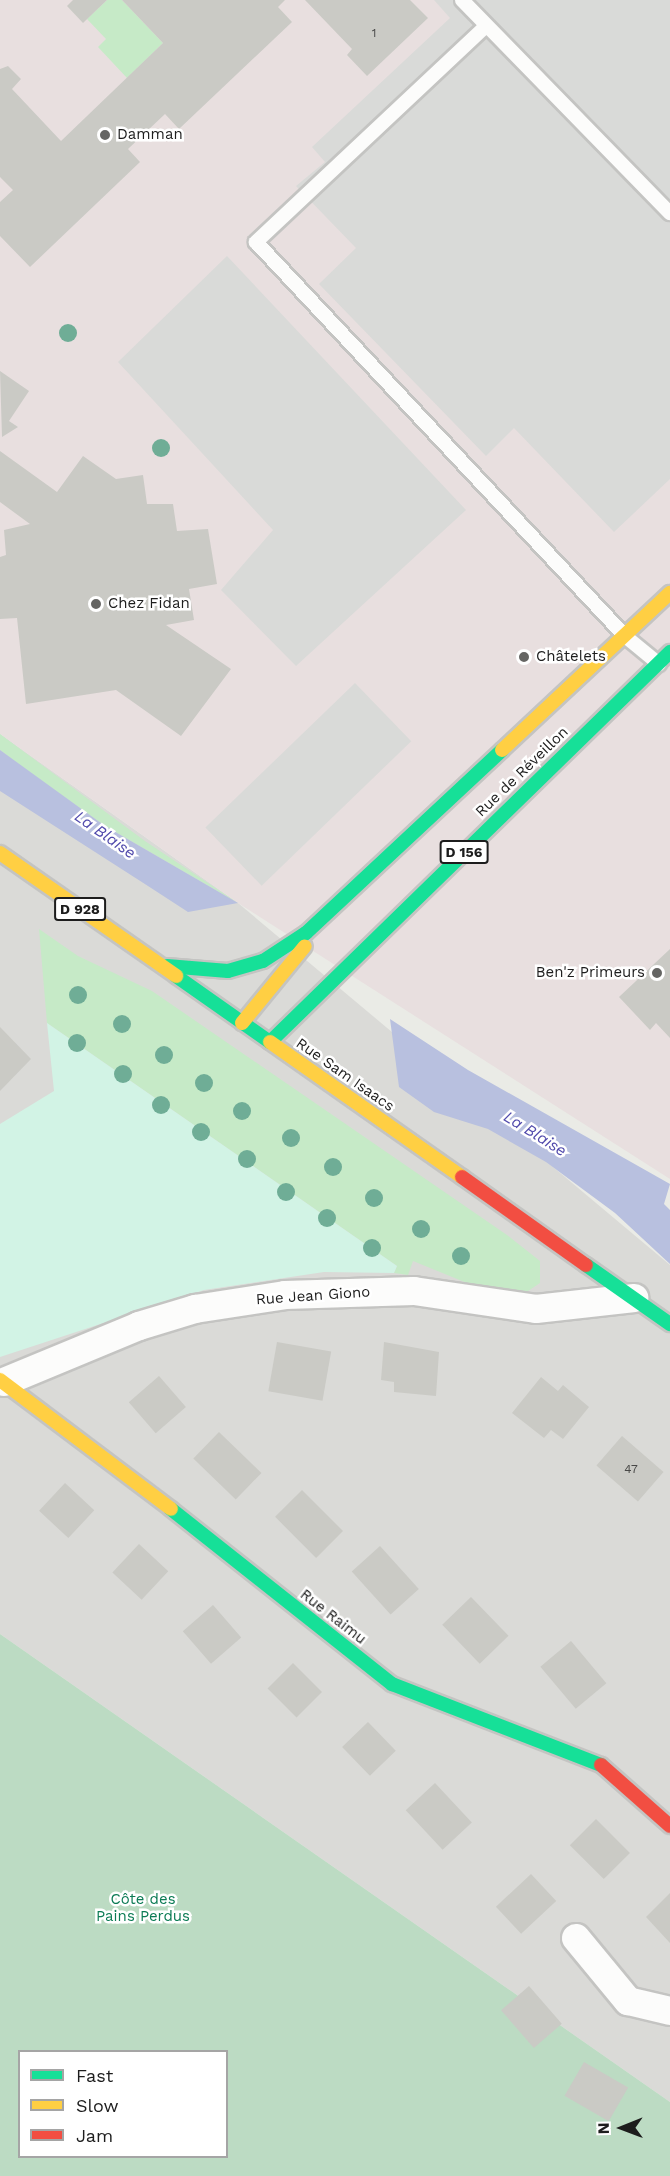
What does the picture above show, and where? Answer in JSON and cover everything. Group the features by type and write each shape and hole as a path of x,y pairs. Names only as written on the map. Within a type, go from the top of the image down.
{"main road":[{"name":"Rue de Réveillon","path":"159,964 206,974 251,966 281,952 333,912 670,593"},
{"name":"Rue de Réveillon","path":"270,1042 670,652"},
{"name":"Rue Sam Isaacs","path":"0,853 670,1324"},
{"name":"Rue de Réveillon","path":"242,1023 333,912"},
{"name":"Rue Raimu","path":"2,1381 392,1684 601,1765 670,1826"}],"street":[{"name":"Rue Jean Giono","path":"2,1381 139,1326 195,1309 285,1295 414,1291 536,1309 634,1298"},
{"path":"576,1938 628,2001 670,2011"}],"lane":[{"path":"462,0 670,213"},
{"path":"486,26 256,242 625,636 670,673"}],"shaded area":[{"path":"0,0 670,0 670,1179 238,903 0,734"},
{"path":"434,0 670,0 670,479 614,532 514,428 486,456 319,284 356,248 296,186 325,162 312,147 450,18"},
{"path":"227,256 466,510 296,666 221,590 273,530 118,362"},
{"path":"355,683 411,741 262,886 205,827"},
{"path":"0,734 238,903 670,1265 670,2102 0,1634"}],"green space":[{"path":"107,0 122,0 163,43 127,78 98,47 106,39 87,19"},
{"path":"0,734 145,841 238,903 105,826 0,750"},
{"path":"39,929 78,956 152,991 507,1235 540,1261 540,1283 522,1295 489,1292 413,1261 408,1275 394,1273 397,1266 47,1023"},
{"path":"47,1023 397,1266 394,1273 324,1272 204,1290 0,1357 0,1124 54,1091"},
{"name":"Côte des Pains Perdus","path":"0,1634 670,2102 670,2176 0,2176"}],"water":[{"name":"La Blaise","path":"0,750 105,826 238,903 188,912 0,791"},
{"name":"La Blaise","path":"390,1019 468,1070 670,1184 664,1204 670,1210 670,1264 615,1213 546,1162 488,1129 434,1112 399,1087"}],"building":[{"path":"73,0 107,0 83,23 67,6"},
{"name":"Damman","path":"122,0 285,0 278,7 292,22 179,129 165,114 128,149 140,162 30,267 0,236 0,202 13,190 0,177 0,69 8,66 21,79 12,89 61,141 163,43"},
{"path":"305,0 410,0 428,18 367,76 347,55 352,49"},
{"path":"0,371 29,391 9,421 18,427 2,437"},
{"name":"Chez Fidan","path":"0,451 57,492 83,456 116,479 143,475 147,504 173,504 177,531 208,529 217,584 189,589 194,620 166,625 231,669 181,736 116,690 26,704 17,618 0,619 0,557 6,555 4,530 30,524 0,502"},
{"name":"Ben'z Primeurs","path":"670,949 670,1038 656,1023 650,1030 619,997"},
{"path":"0,1027 31,1059 0,1091"},
{"path":"277,1342 331,1352 322,1401 268,1391"},
{"path":"384,1342 439,1352 436,1396 394,1392 394,1382 381,1380"},
{"path":"159,1376 186,1407 156,1433 129,1402"},
{"path":"541,1377 558,1391 563,1385 589,1407 563,1439 551,1430 544,1438 512,1413"},
{"path":"219,1432 261,1473 236,1500 193,1459"},
{"path":"622,1436 664,1472 638,1502 596,1465"},
{"path":"65,1483 94,1510 68,1538 39,1511"},
{"path":"302,1490 343,1531 316,1558 275,1517"},
{"path":"139,1544 168,1571 142,1600 112,1573"},
{"path":"380,1546 419,1589 391,1615 352,1571"},
{"path":"471,1597 509,1636 480,1664 442,1625"},
{"path":"213,1605 241,1637 211,1664 183,1631"},
{"path":"571,1641 606,1683 576,1709 540,1667"},
{"path":"293,1663 322,1692 297,1717 268,1688"},
{"path":"368,1722 396,1751 370,1776 342,1747"},
{"path":"435,1783 472,1822 443,1850 406,1810"},
{"path":"596,1819 630,1853 604,1879 570,1845"},
{"path":"531,1874 556,1901 521,1934 496,1907"},
{"path":"670,1893 670,1943 646,1917"},
{"path":"529,1986 562,2024 534,2048 501,2010"},
{"path":"584,2062 628,2088 609,2121 564,2096"}],"traffic: fast":[{"path":"176,976 270,1042 670,652"},
{"path":"167,966 228,971 263,961 306,933 502,750"},
{"path":"586,1265 670,1324"},
{"path":"171,1509 392,1684 601,1765"}],"traffic: slow":[{"path":"502,750 670,593"},
{"path":"0,853 176,976"},
{"path":"242,1023 305,946"},
{"path":"270,1042 462,1177"},
{"path":"0,1380 171,1509"}],"traffic: jam":[{"path":"462,1177 586,1265"},
{"path":"601,1765 670,1826"}],"place":[{"name":"Damman","path":"105,135"},
{"name":"Chez Fidan","path":"96,604"},
{"name":"Châtelets","path":"524,657"},
{"name":"Ben'z Primeurs","path":"657,973"}]}
